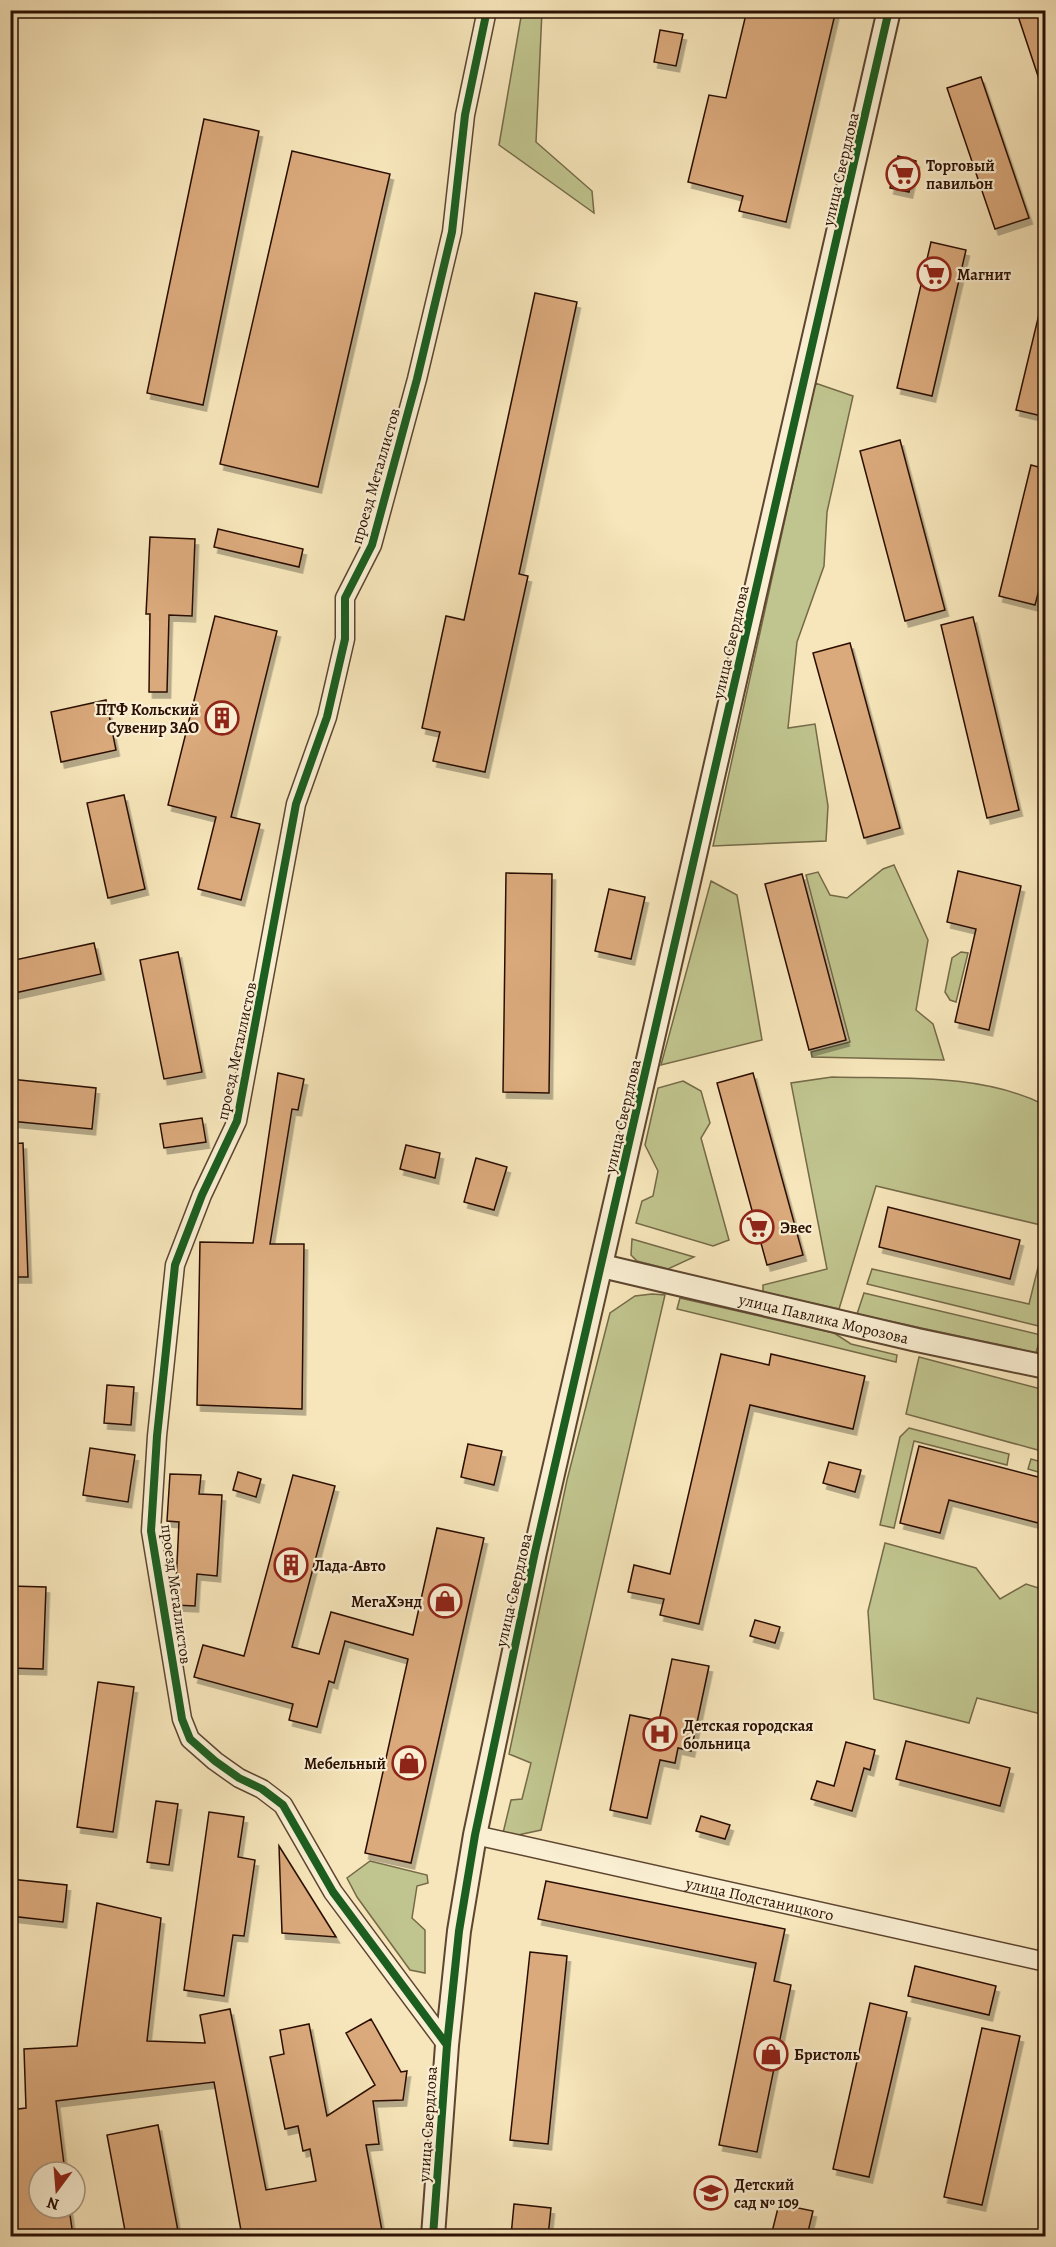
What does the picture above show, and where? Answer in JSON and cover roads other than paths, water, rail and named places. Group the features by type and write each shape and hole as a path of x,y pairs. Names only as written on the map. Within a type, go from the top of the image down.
{"street":[{"name":"проезд Металлистов","path":"447,2045 333,1892 282,1805 262,1789 238,1778 190,1739 182,1719 152,1531 157,1436 175,1265 202,1195 237,1121 296,804 327,717 339,672 345,639 345,598 372,545 417,378 452,232 465,115 487,10"},
{"name":"улица Свердлова","path":"433,2236 447,2045 459,1931 475,1835 535,1552 889,10"},
{"name":"улица Павлика Морозова","path":"602,1266 917,1340 1046,1367"},
{"name":"улица Подстаницкого","path":"475,1835 1046,1962"}],"place":[{"name":"Торговый павильон","path":"903,174"},
{"name":"Магнит","path":"934,274"},
{"name":"ПТФ Кольский Сувенир ЗАО","path":"222,718"},
{"name":"Эвес","path":"757,1227"},
{"name":"Лада-Авто","path":"291,1565"},
{"name":"МегаХэнд","path":"445,1601"},
{"name":"Детская городская больница","path":"660,1734"},
{"name":"Мебельный","path":"409,1763"},
{"name":"Бристоль","path":"771,2054"},
{"name":"Детский сад № 109","path":"711,2193"}]}
